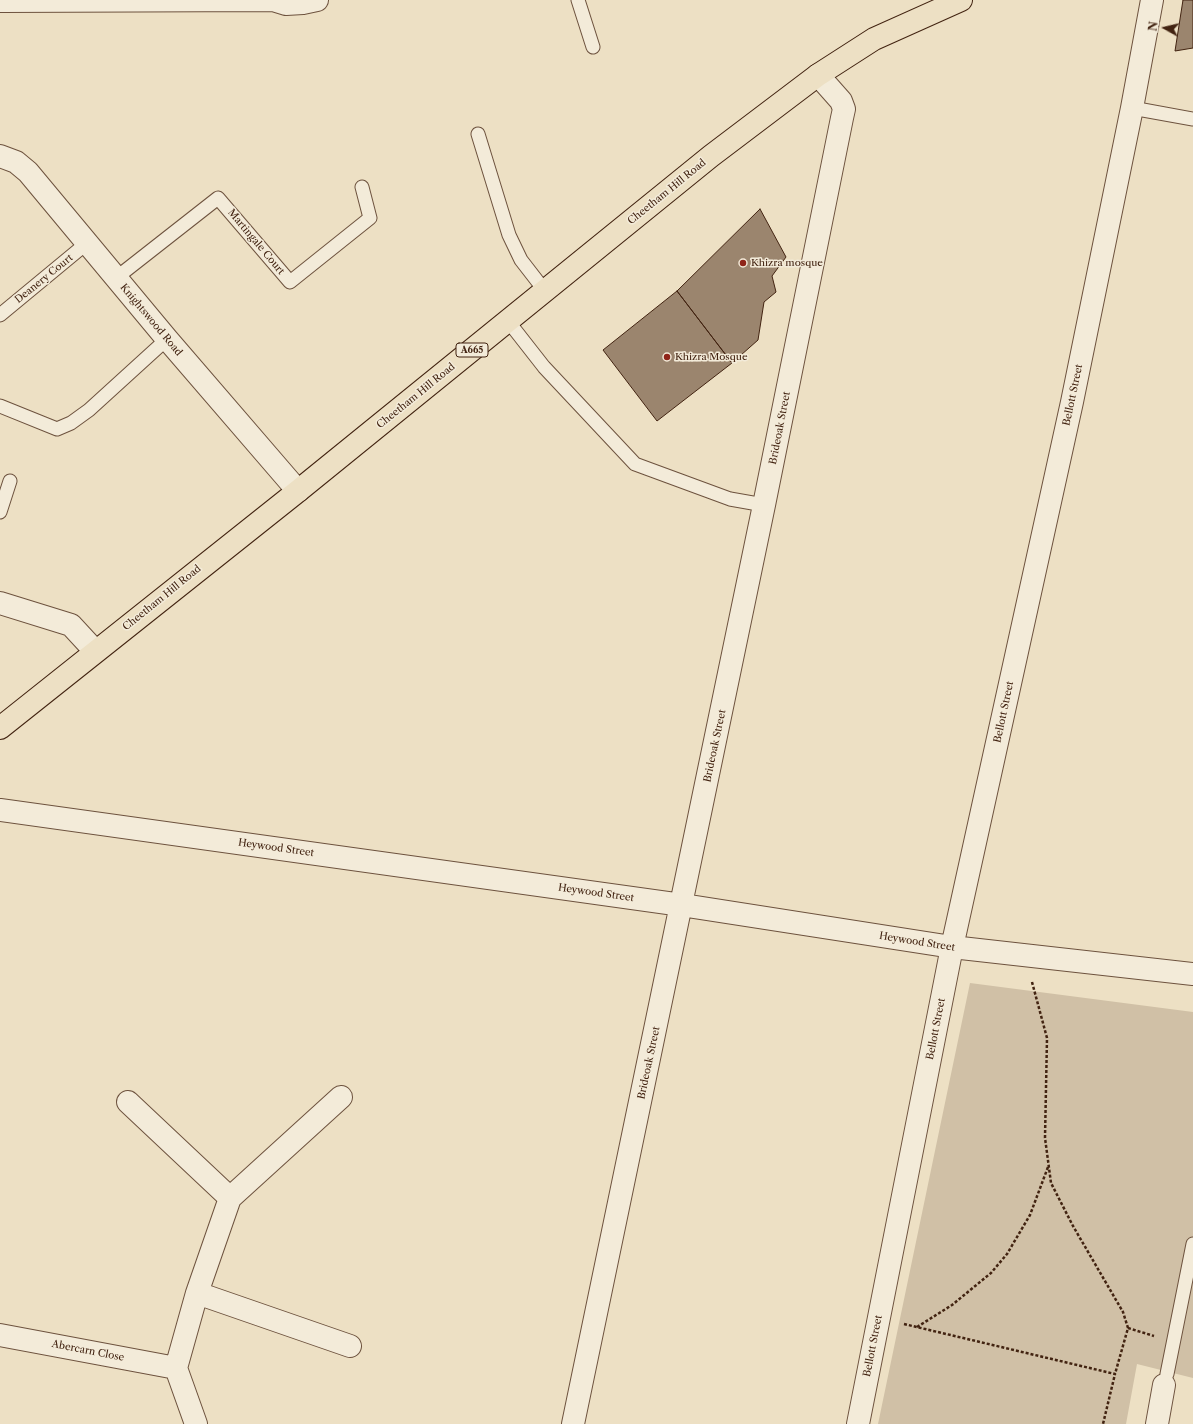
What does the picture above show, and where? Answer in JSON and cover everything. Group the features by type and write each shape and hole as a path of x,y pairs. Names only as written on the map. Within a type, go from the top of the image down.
{"highway":[{"name":"Cheetham Hill Road","path":"0,728 298,491 711,156 818,75 874,39 961,0"}],"street":[{"path":"0,1 273,0 286,4 303,4 317,0"},
{"name":"Bellott Street","path":"858,1424 952,947 1072,402 1132,108 1152,0"},
{"name":"Brideoak Street","path":"573,1424 682,905 844,109 841,101 818,75"},
{"name":"Knightswood Road","path":"0,156 16,162 28,172 167,339 298,491"},
{"path":"0,604 71,625 95,651"},
{"name":"Heywood Street","path":"0,810 682,905 952,947 1193,974"},
{"path":"196,1424 176,1368 197,1293 230,1198 341,1097"},
{"path":"128,1102 230,1198"},
{"path":"197,1293 350,1346"},
{"name":"Abercarn Close","path":"0,1335 176,1368"},
{"path":"1157,1424 1166,1380"}],"lane":[{"path":"578,0 593,47"},
{"path":"1132,108 1193,119"},
{"path":"478,134 509,235 521,260 545,291"},
{"name":"Martingale Court","path":"116,278 218,198 290,282 370,218 362,187"},
{"name":"Deanery Court","path":"0,315 88,243"},
{"path":"508,321 544,367 635,464 730,499 764,505"},
{"path":"0,406 57,429 71,423 89,410 167,339"},
{"path":"0,512 10,481"},
{"path":"1166,1380 1193,1244"}],"path":[{"path":"1025,955 1047,1038 1045,1138 1051,1183 1073,1226 1123,1312 1128,1328 1103,1424"},
{"path":"917,1327 952,1305 991,1273 1007,1254 1030,1215 1049,1165"},
{"path":"878,1318 1116,1374"},
{"path":"1128,1328 1174,1341"}],"shaded area":[{"path":"970,983 1193,1012 1193,1378 1137,1364 1126,1424 878,1424"}],"building":[{"path":"1183,0 1193,0 1193,48 1175,51"},
{"path":"760,209 786,257 772,276 776,292 764,302 758,340 732,363 677,291"},
{"name":"Khizra Mosque","path":"677,291 732,363 657,421 603,350"}],"place":[{"name":"Khizra mosque","path":"743,263"},
{"name":"Khizra Mosque","path":"667,357"}]}
